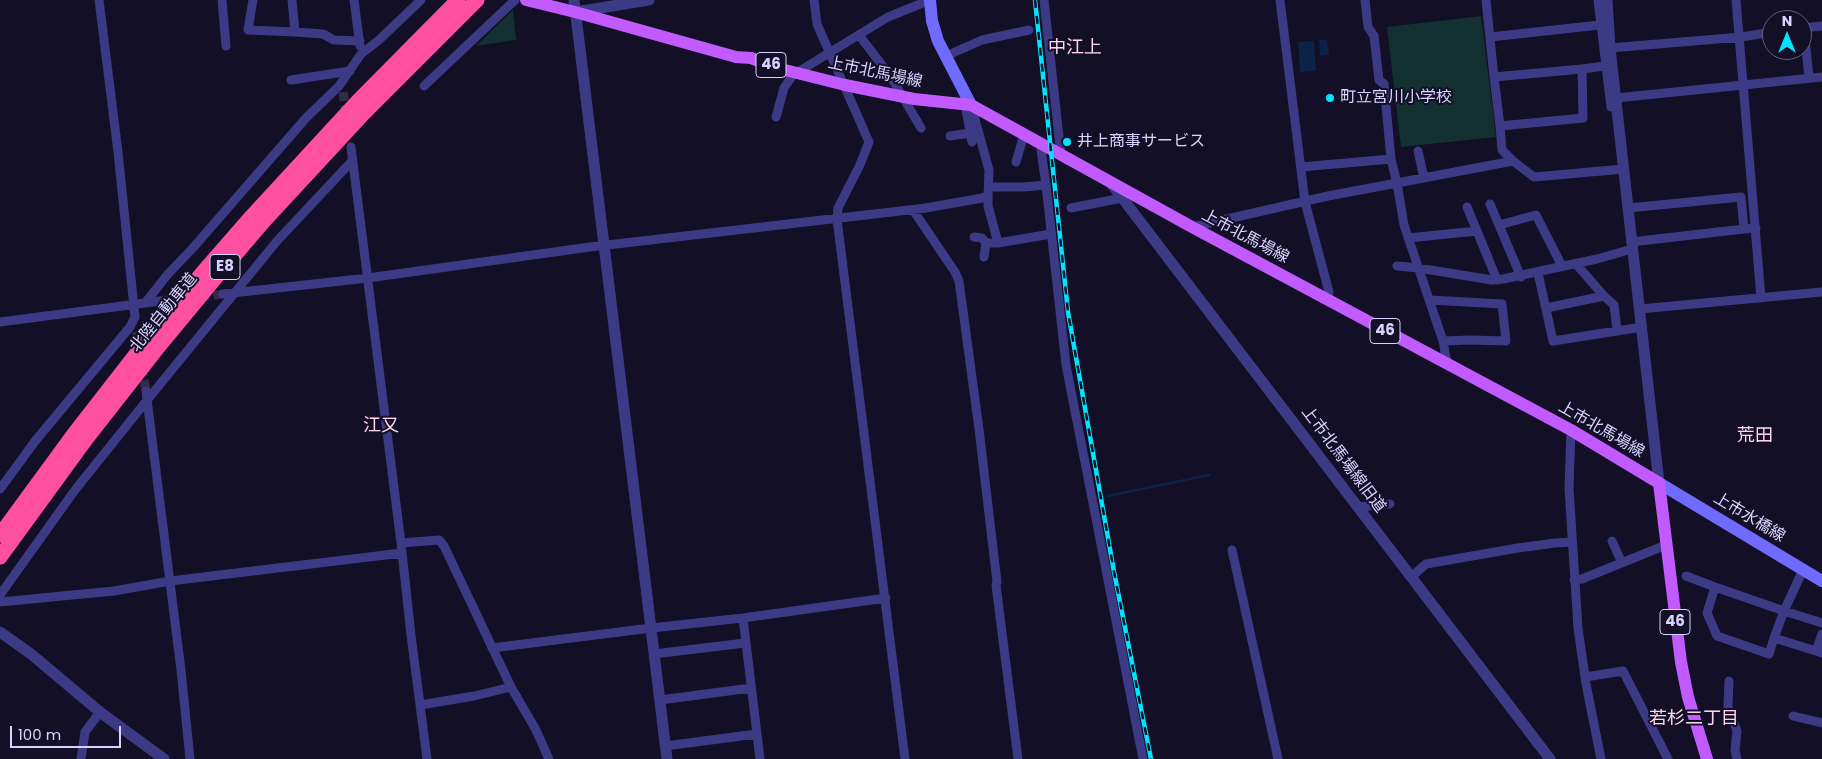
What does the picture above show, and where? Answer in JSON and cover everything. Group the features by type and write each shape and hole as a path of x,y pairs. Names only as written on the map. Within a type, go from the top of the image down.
{"highway":[{"name":"北陸自動車道","path":"0,535 76,430 204,272 351,108 457,0"},
{"name":"北陸自動車道","path":"0,557 86,439 216,276 311,170 405,71 477,0"},
{"path":"405,71 484,0"}],"main road":[{"name":"上市北馬場線","path":"526,0 575,6 736,57 751,58 781,69 844,85 904,97 970,105 1192,227 1571,430 1659,483"},
{"path":"930,0 932,21 938,41 970,105"},
{"name":"46","path":"1659,483 1681,662 1688,697 1706,759"},
{"name":"上市水橋線","path":"1659,483 1822,581"}],"street":[{"path":"0,489 36,440 133,329 135,317 134,304 99,0"},
{"path":"222,0 226,46"},
{"path":"254,0 248,30 323,34 334,40 360,41"},
{"path":"292,0 295,32"},
{"path":"354,0 361,54"},
{"path":"145,303 168,274 306,118 341,89 361,54 379,40 421,0"},
{"path":"424,86 515,0"},
{"path":"649,0 575,6 667,759"},
{"path":"814,0 817,24 869,142 859,167 838,208 838,219 905,759"},
{"path":"776,117 784,88 793,74 888,17 930,0"},
{"path":"1044,0 1061,156"},
{"path":"1280,0 1305,202 1329,292 1327,299"},
{"path":"1365,0 1368,27 1374,36 1379,80 1384,84 1391,159 1404,224 1443,341 1447,363"},
{"path":"1486,0 1502,150 1534,177 1624,169"},
{"path":"1598,0 1610,48 1609,66"},
{"path":"1607,0 1604,24 1609,66 1617,102 1659,483"},
{"path":"1736,0 1761,298"},
{"path":"1490,37 1604,24"},
{"path":"946,56 982,40 1029,30"},
{"path":"1610,48 1762,34"},
{"path":"859,35 891,77 921,128"},
{"path":"1807,60 1809,78"},
{"path":"1494,78 1609,66"},
{"path":"1500,126 1583,118 1582,70"},
{"path":"291,80 350,71"},
{"path":"1617,102 1743,85 1822,77"},
{"path":"950,136 971,138 966,110 970,105"},
{"path":"970,105 989,170 988,206 998,243"},
{"path":"1016,162 1024,135"},
{"path":"1042,145 1041,150 1066,365 1143,759"},
{"path":"351,147 427,759"},
{"path":"1418,151 1424,178"},
{"path":"1301,167 1391,159"},
{"path":"0,595 75,490 147,395 277,241 352,161"},
{"path":"1192,227 1328,196 1513,161"},
{"name":"上市北馬場線旧道","path":"1109,181 1550,759"},
{"path":"224,294 368,278 603,247 913,210 954,204 989,192 1046,185"},
{"path":"1628,208 1740,197 1744,229"},
{"path":"1072,208 1122,198"},
{"path":"1490,204 1521,276"},
{"path":"1467,207 1497,280"},
{"path":"913,210 955,272 959,281 979,429 1018,759"},
{"path":"1499,225 1536,215 1562,266"},
{"path":"1396,266 1497,280 1576,264 1632,245 1756,228"},
{"path":"1408,238 1477,231"},
{"path":"986,243 998,243 1051,234"},
{"path":"974,237 982,238 986,243 984,257"},
{"path":"1576,264 1614,305 1617,330"},
{"path":"1538,273 1553,340 1642,327"},
{"path":"1640,309 1822,292"},
{"path":"1546,308 1604,296"},
{"path":"1430,300 1502,304 1506,341 1443,341"},
{"path":"0,322 160,301"},
{"path":"147,395 190,759"},
{"path":"1571,430 1569,488 1578,628 1585,677 1601,759"},
{"path":"1358,507 1390,504"},
{"path":"401,543 439,540 444,546 511,687 536,730 549,759"},
{"path":"1612,540 1622,563"},
{"path":"1411,577 1426,564 1555,543 1572,542"},
{"path":"1574,580 1582,579 1666,545"},
{"path":"1232,550 1278,759"},
{"path":"0,602 114,591 170,581 402,553"},
{"path":"1715,587 1707,613 1717,636 1769,654 1784,611 1803,570"},
{"path":"1686,576 1822,623"},
{"path":"492,648 743,618 886,598"},
{"path":"743,618 760,759"},
{"path":"0,632 32,654 100,712 164,759"},
{"path":"1774,638 1819,652 1822,634"},
{"path":"654,654 745,643"},
{"path":"1585,677 1622,671 1668,759"},
{"path":"1729,681 1728,707 1737,731 1737,759"},
{"path":"420,705 474,696 511,687"},
{"path":"660,700 751,688"},
{"path":"81,759 86,732 100,712"},
{"path":"1793,716 1822,723"},
{"path":"665,746 757,734"}],"green space":[{"path":"513,10 516,40 476,46"},
{"path":"1481,16 1496,137 1401,147 1387,27"}],"water":[{"path":"1319,40 1327,40 1329,55 1320,56"},
{"path":"1314,41 1316,71 1300,72 1298,42"}],"waterway":[{"path":"1108,496 1209,475"}],"tunnel":[{"path":"343,92 346,114"},
{"path":"200,297 223,294"},
{"path":"160,301 182,298"},
{"path":"136,332 139,351"},
{"path":"142,367 146,391"}],"railway":[{"path":"1035,0 1068,312 1114,572 1151,759"}],"place":[{"name":"町立宮川小学校","path":"1330,98"},
{"name":"井上商事サービス","path":"1067,142"}],"district":[{"name":"中江上","path":"1075,48"},
{"name":"江又","path":"381,426"},
{"name":"荒田","path":"1755,436"},
{"name":"若杉二丁目","path":"1694,719"}]}
